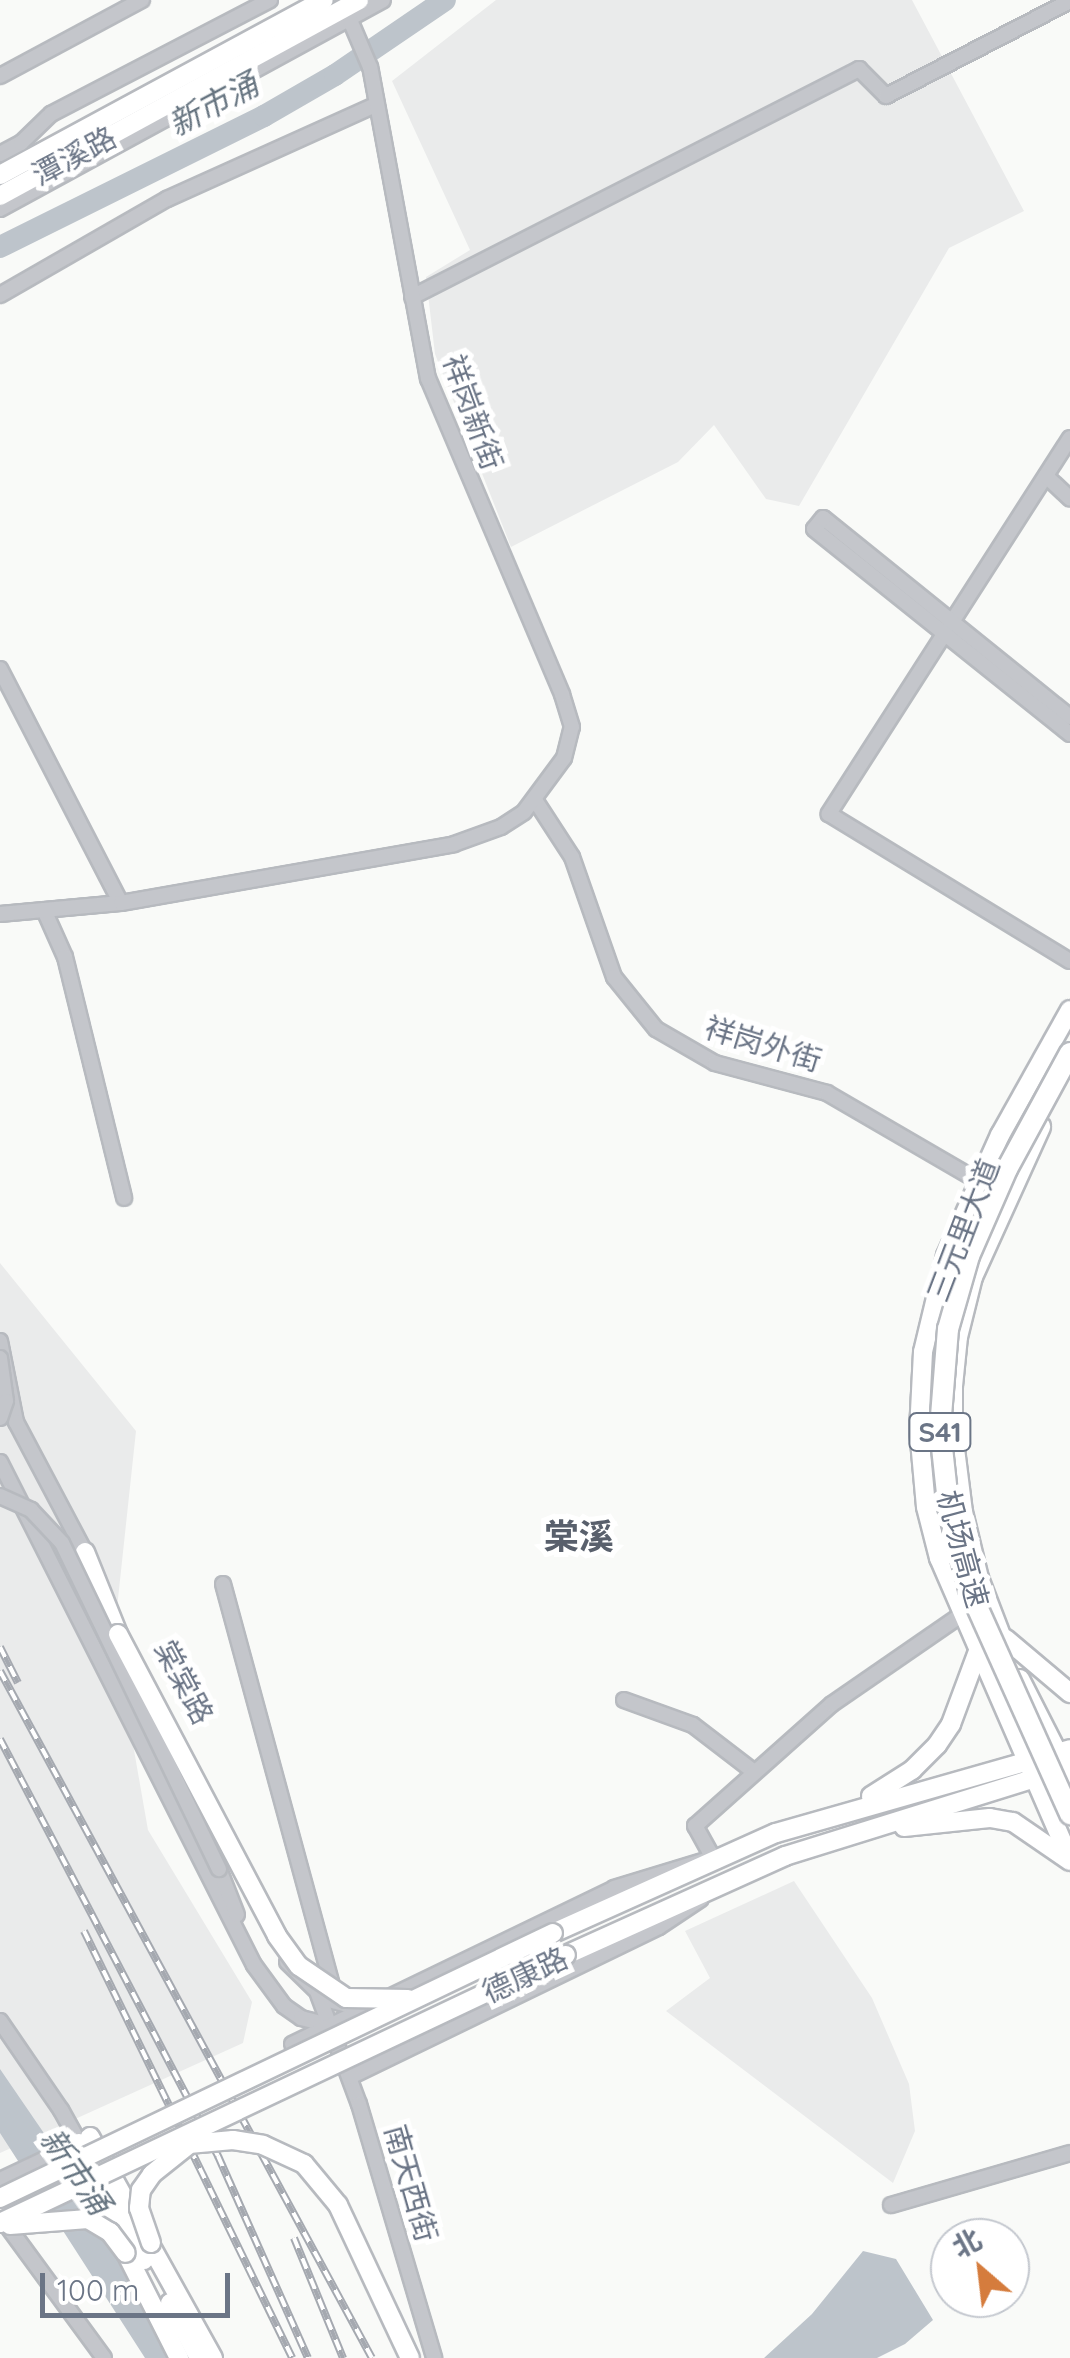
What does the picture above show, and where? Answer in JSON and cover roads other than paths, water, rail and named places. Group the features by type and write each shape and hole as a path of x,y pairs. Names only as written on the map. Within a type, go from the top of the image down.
{"highway":[{"name":"机场高速","path":"1070,1053 1007,1169 969,1256 948,1329 940,1402 949,1512 970,1589 1070,1814"}],"main road":[{"name":"潭溪路","path":"0,175 324,0"},
{"name":"潭溪路","path":"0,196 359,0"},
{"name":"三元里大道","path":"1070,1010 978,1181 939,1277 926,1338 919,1404 926,1507 939,1558 1070,1860"},
{"name":"三元里大道","path":"1069,1771 1063,1750 996,1623 972,1551 957,1468 952,1405 958,1337 973,1277 1000,1210 1070,1074"},
{"path":"85,1552 118,1634 277,1936 298,1966 346,1998 395,2001 437,1990"},
{"path":"964,1621 979,1630 996,1623 1019,1654 1070,1693"},
{"path":"845,1811 892,1784 937,1745 951,1724 978,1654"},
{"name":"德康路","path":"0,2198 713,1858 845,1811 1063,1750"},
{"name":"德康路","path":"0,2225 726,1880 854,1834 1034,1778 1069,1771"},
{"path":"854,1834 990,1818 1014,1822 1070,1860"},
{"path":"212,2357 151,2243 139,2208 142,2190 152,2174 236,2113"},
{"path":"189,2144 233,2140 262,2145 304,2164 323,2184 345,2219 410,2358"},
{"path":"79,2143 212,2357"},
{"path":"0,2225 64,2218 101,2224 134,2266 179,2358"}],"street":[{"path":"0,76 142,0"},
{"path":"0,154 21,143 52,114 270,0"},
{"path":"0,209 383,0"},
{"path":"412,297 859,68 886,96 1070,0"},
{"name":"祥岗新街","path":"350,20 370,67 412,297 437,406 570,719 564,758 535,800"},
{"path":"0,295 167,199 378,104"},
{"path":"1070,438 830,814 1070,961"},
{"path":"1046,476 1070,498"},
{"path":"1070,718 948,628 814,529 823,518 948,628 1070,734"},
{"path":"0,669 120,903"},
{"path":"0,914 120,903 454,844 515,819 535,800"},
{"name":"祥岗外街","path":"535,800 572,857 614,977 656,1029 714,1062 827,1093 978,1181"},
{"path":"44,910 65,958 124,1198"},
{"name":"棠棠路","path":"0,1341 16,1422 245,1858 270,1935 295,1974 336,2017"},
{"path":"0,1358 6,1401 0,1418"},
{"path":"0,1404 16,1422"},
{"path":"0,1462 254,1965 284,2006 301,2018 336,2017 364,2009 614,1888 713,1858 695,1826 753,1771 832,1704 964,1621"},
{"path":"0,1496 31,1510 62,1543 218,1869 254,1965"},
{"path":"25,1512 38,1521 47,1520 55,1512 55,1498"},
{"path":"223,1584 336,2017"},
{"path":"624,1700 692,1725 753,1771"},
{"path":"350,2076 659,1927 726,1880"},
{"path":"446,1969 472,2018"},
{"path":"292,2044 336,2017"},
{"name":"南天西街","path":"336,2017 434,2358"},
{"path":"0,2022 62,2110 79,2143 3,2178"},
{"path":"891,2205 1070,2153"},
{"path":"0,2215 100,2357"}],"waterway":[{"name":"新市涌","path":"0,247 264,116 335,75 445,0"}],"railway":[{"path":"0,1647 18,1683"},
{"path":"0,1671 372,2358"},
{"path":"0,1739 218,2156 308,2358"},
{"path":"84,1931 292,2358"},
{"path":"294,2238 343,2358"}],"district":[{"name":"棠溪","path":"579,1536"}]}
